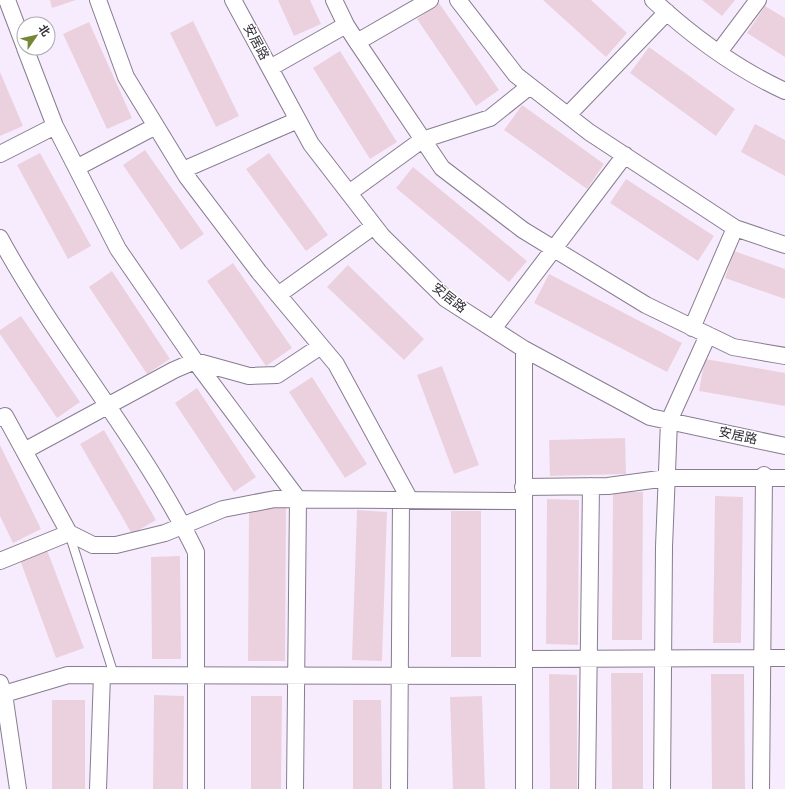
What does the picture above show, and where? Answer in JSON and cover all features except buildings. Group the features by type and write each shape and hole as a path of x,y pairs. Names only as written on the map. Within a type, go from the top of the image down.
{"street":[{"path":"7,0 16,24"},
{"path":"98,0 126,77 183,170 278,295 336,364 406,500 399,676 399,789"},
{"name":"安居路","path":"233,0 311,144 382,236 446,299 524,349 650,417 785,446"},
{"path":"334,0 346,25 442,168 524,230 646,305 733,348 785,356"},
{"path":"357,42 430,0"},
{"path":"458,0 516,75 590,132 735,228 785,245"},
{"path":"653,0 688,31 765,82 785,92"},
{"path":"719,52 758,0"},
{"path":"568,115 667,12"},
{"path":"270,68 346,25"},
{"path":"28,56 55,126 78,167 118,249 195,361 298,499 295,789"},
{"path":"349,193 422,140 490,118 530,86"},
{"path":"183,170 298,120"},
{"path":"0,154 55,126"},
{"path":"78,167 156,126"},
{"path":"493,329 625,155"},
{"path":"278,295 374,226"},
{"path":"692,328 735,228"},
{"path":"0,238 19,274 108,406 183,526 196,552 196,789"},
{"path":"662,789 668,421 708,335"},
{"path":"24,451 174,370 195,361 250,376 277,374 322,346"},
{"path":"524,349 524,789"},
{"path":"0,418 5,416 68,533 93,545 116,546 165,533 223,509 275,498 406,500 523,494 591,486 608,486 667,478 764,476 785,478"},
{"path":"761,789 761,658 764,476"},
{"path":"587,789 591,486"},
{"path":"0,561 68,533"},
{"path":"524,659 785,658"},
{"path":"18,789 4,719 2,689 68,675 524,676"},
{"path":"98,789 108,675"}],"lane":[{"path":"68,533 108,675"}]}
